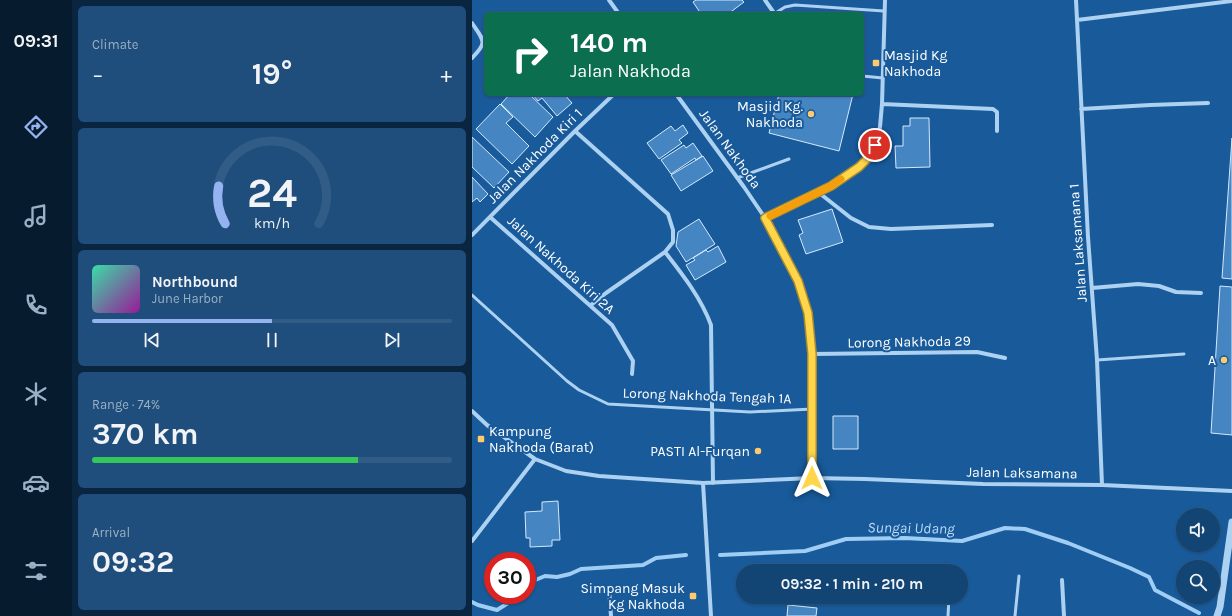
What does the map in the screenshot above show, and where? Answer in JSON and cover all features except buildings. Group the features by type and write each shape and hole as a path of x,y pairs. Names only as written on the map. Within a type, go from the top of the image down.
{"street":[{"path":"609,0 618,12"},
{"path":"765,0 773,12"},
{"path":"765,218 831,186 859,167 868,158 875,145 880,127 885,0"},
{"name":"Jalan Laksamana 1","path":"1076,0 1081,109 1097,360 1102,485"},
{"path":"1077,20 1232,1"},
{"path":"472,23 482,37 483,42 482,48 472,58"},
{"name":"Jalan Nakhoda Kiri 1","path":"472,235 575,130 612,96"},
{"name":"Jalan Nakhoda","path":"680,96 765,218 798,281 808,313 812,354 812,478"},
{"path":"1081,109 1208,103"},
{"path":"882,104 993,109 997,112 997,130"},
{"path":"575,130 668,214 673,230 673,242 665,252 591,305"},
{"path":"818,192 851,218 869,227 891,229 992,225"},
{"name":"Jalan Nakhoda Kiri 2A","path":"490,217 612,325 633,361 632,374"},
{"path":"665,252 686,278 708,316 711,325 713,483"},
{"path":"1092,288 1138,284 1159,286 1176,292 1201,292"},
{"name":"Lorong Nakhoda 29","path":"812,354 977,352 1005,358"},
{"name":"Jalan Laksamana","path":"472,411 487,425 535,459 566,470 600,476 703,483 812,478 983,484 1102,485 1232,491"},
{"path":"472,541 535,459"},
{"path":"703,483 711,616"},
{"path":"1217,616 1220,607 1232,522"},
{"path":"1062,580 1064,616"},
{"path":"609,589 611,616"}],"lane":[{"path":"777,12 785,7 795,5 884,11"},
{"path":"864,76 883,78"},
{"path":"737,178 789,159"},
{"name":"Lorong Nakhoda Tengah 1A","path":"472,295 567,381 579,390 608,404 750,412 813,409"},
{"path":"1097,360 1184,354"},
{"path":"1015,616 1019,576"},
{"path":"948,616 949,604"}],"waterway":[{"name":"Sungai Udang","path":"720,555 805,551 846,539 905,538 962,541 1005,528 1025,529 1068,543 1149,577 1155,590 1199,613"},
{"name":"Sungai Udang","path":"536,580 545,576 557,577 570,574 581,569 643,565 656,558 686,555"},
{"name":"Sungai Udang","path":"472,602 497,610 507,604"}],"slow traffic":[{"path":"770,216 831,186 841,179"}],"place":[{"name":"Masjid Kg Nakhoda","path":"876,63"},
{"name":"Masjid Kg. Nakhoda","path":"811,114"},
{"name":"A","path":"1224,360"},
{"name":"Kampung Nakhoda (Barat)","path":"481,439"},
{"name":"PASTI Al-Furqan","path":"758,451"},
{"name":"Simpang Masuk Kg Nakhoda","path":"693,596"}],"route":[{"path":"812,478 813,392 812,354 808,313 798,281 765,218 831,186 859,167 868,158 875,145"}]}
